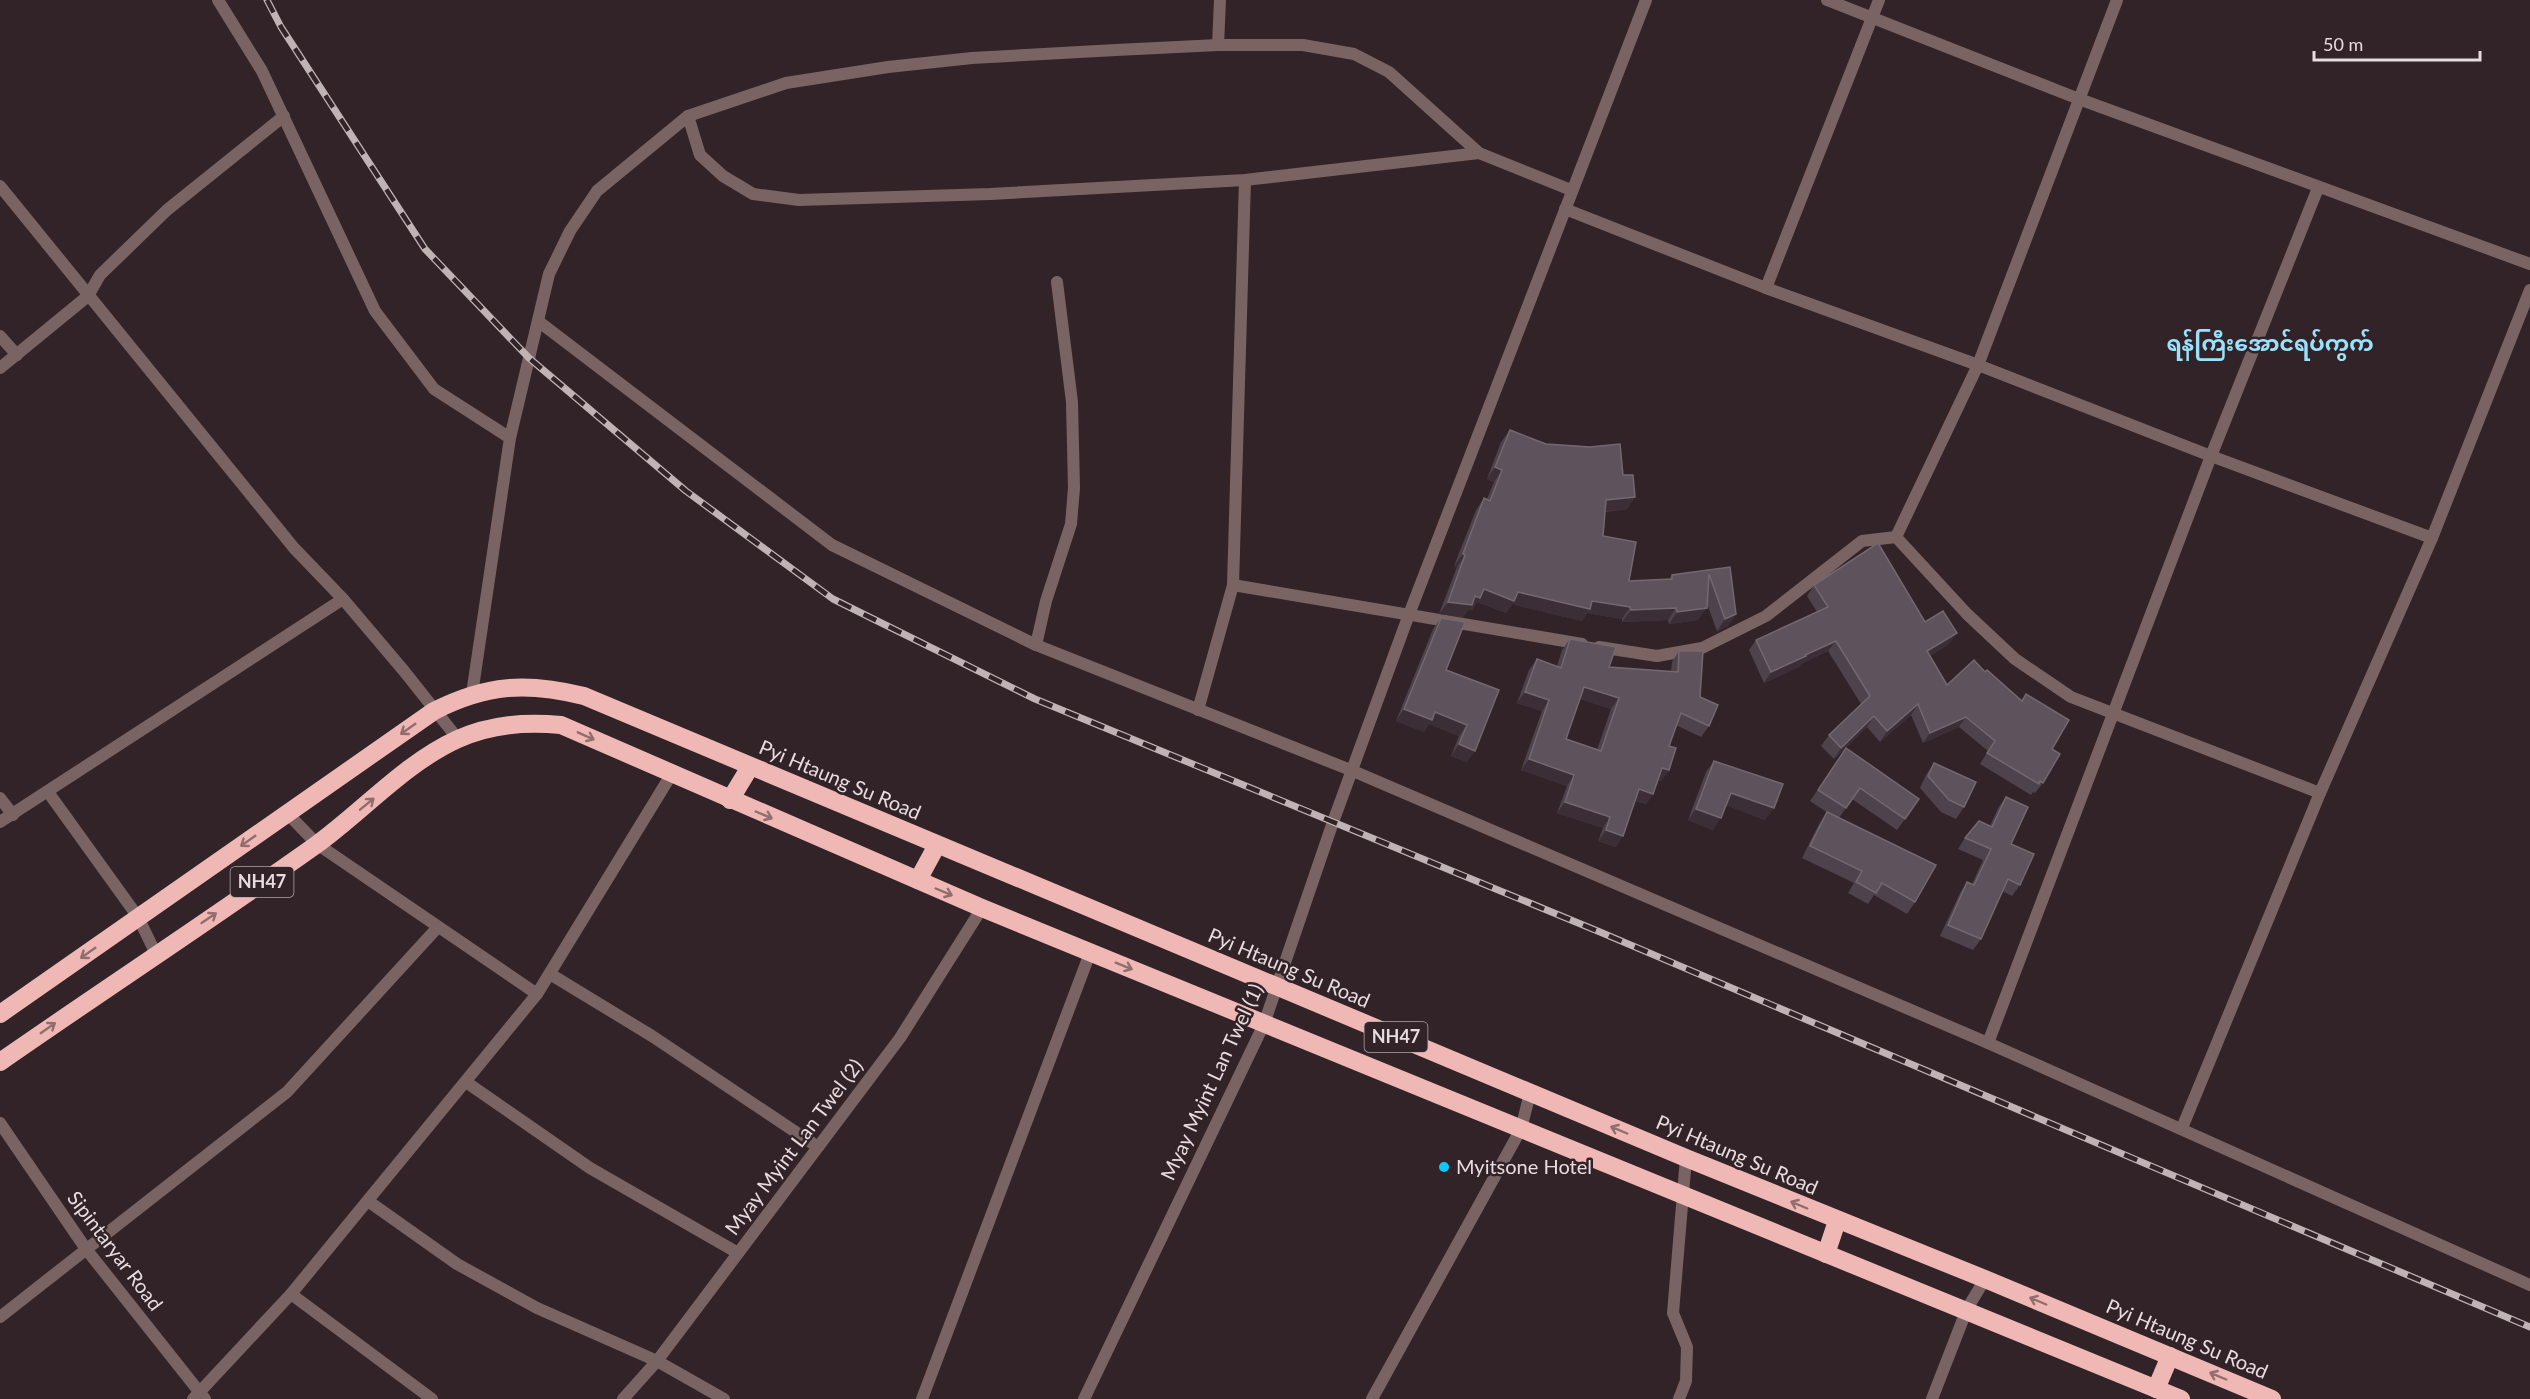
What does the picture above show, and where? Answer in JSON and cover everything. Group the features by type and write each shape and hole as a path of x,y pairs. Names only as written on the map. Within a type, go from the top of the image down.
{"highway":[{"name":"Pyi Htaung Su Road","path":"472,694 519,686 550,687 585,696 938,846 1837,1221 1985,1279 2272,1399"},
{"name":"NH47","path":"0,1014 434,711 472,694"},
{"name":"NH47","path":"0,1062 317,844 423,760 458,739 496,727 530,723 561,725 671,775 1090,953 2181,1399"},
{"path":"730,800 750,767"},
{"path":"918,880 938,846"},
{"path":"1826,1254 1837,1221"},
{"path":"2156,1389 2170,1356"}],"street":[{"path":"218,0 262,71 375,311 434,389 510,438"},
{"path":"1218,45 1220,0"},
{"name":"Myay Myint Lan Twel (1)","path":"1084,1399 1264,1024 1333,822 1408,617 1646,0"},
{"path":"1827,0 2079,99 2530,264"},
{"path":"1766,288 1879,0"},
{"path":"1896,537 1978,365 2117,0"},
{"path":"472,694 510,438 549,274 570,231 597,191 688,116 786,83 888,67 972,58 1218,45 1303,45 1354,54 1389,72 1479,153 1571,190"},
{"path":"0,368 88,296 100,275 167,210 284,116"},
{"path":"688,116 700,155 723,176 753,194 799,200 990,194 1245,180 1479,153"},
{"path":"1198,710 1233,585 1245,180"},
{"path":"0,186 294,548 343,599 404,670 458,739"},
{"path":"1988,1043 2211,456 2318,188"},
{"path":"1565,208 1766,288 1978,365 2211,456 2433,538"},
{"path":"1036,645 1046,601 1071,524 1074,488 1072,402 1057,282"},
{"path":"2182,1128 2320,793 2433,538 2530,290"},
{"path":"538,321 832,545 1036,645 1353,771 1988,1043 2530,1285"},
{"path":"0,336 17,355"},
{"path":"1233,585 1408,617 1657,656 1702,648 1745,627 1766,616 1862,541 1896,537"},
{"path":"1896,537 1967,614 2015,659 2071,698 2320,793"},
{"path":"0,822 343,599"},
{"path":"199,1397 291,1294 537,994 671,775"},
{"path":"48,792 138,917 156,954"},
{"path":"0,798 13,815"},
{"path":"287,813 317,844 537,994"},
{"name":"Myay Myint Lan Twel (2)","path":"623,1399 657,1361 900,1038 982,908"},
{"path":"0,1317 287,1092 438,927"},
{"path":"922,1399 1090,953"},
{"path":"549,974 652,1036 818,1147"},
{"path":"466,1082 590,1168 738,1253"},
{"path":"1372,1399 1521,1129 1530,1093"},
{"name":"Sipintaryar Road","path":"0,1123 86,1249 199,1397"},
{"path":"1679,1399 1686,1381 1687,1347 1673,1313 1686,1158"},
{"path":"368,1201 457,1264 537,1308 657,1361 724,1399"},
{"path":"1932,1399 1967,1310 1985,1279"},
{"path":"291,1294 432,1399"}],"building":[{"path":"1510,430 1546,444 1590,447 1620,444 1623,475 1633,475 1635,497 1606,500 1603,536 1636,542 1629,581 1672,579 1672,575 1730,567 1736,614 1725,619 1709,574 1707,608 1677,612 1676,608 1631,610 1630,607 1592,601 1590,609 1518,592 1514,601 1484,589 1480,598 1475,596 1472,605 1448,602 1484,498 1490,501 1502,470 1495,467"},
{"path":"1878,543 1925,622 1943,611 1957,633 1927,651 1947,685 1974,660 1985,672 1987,670 2022,701 2026,694 2069,720 2052,749 2060,754 2043,783 2040,781 2039,784 1987,753 1995,741 1966,717 1930,733 1918,704 1887,731 1874,716 1841,748 1829,735 1870,696 1836,641 1771,672 1756,640 1828,607 1814,585"},
{"path":"1441,618 1465,622 1446,670 1499,690 1475,751 1459,744 1467,725 1435,712 1432,720 1404,709"},
{"path":"1570,639 1616,647 1609,667 1678,672 1679,651 1703,651 1700,697 1718,705 1709,726 1681,713 1669,746 1676,748 1669,770 1662,768 1653,794 1639,789 1623,836 1606,830 1610,817 1565,802 1574,775 1529,759 1549,700 1525,692 1537,659 1561,668","holes":["1584,687 1619,698 1601,751 1566,739"]},
{"path":"1846,748 1919,799 1905,819 1860,788 1846,808 1818,790"},
{"path":"1714,761 1783,784 1774,808 1731,793 1721,818 1696,809"},
{"path":"1934,763 1976,782 1964,807 1949,800 1928,776"},
{"path":"2006,797 2028,807 2011,844 2034,854 2020,885 2008,879 1981,939 1948,925 1967,882 1974,885 1991,849 1965,838 1979,821 1992,827"},
{"path":"1827,812 1936,865 1915,902 1882,883 1876,893 1856,882 1862,871 1810,846"}],"railway":[{"path":"267,0 281,27 425,249 529,358 686,491 833,599 1035,699 1600,932 2530,1327"}],"place":[{"name":"Myitsone Hotel","path":"1444,1167"}],"district":[{"name":"ရန်ကြီးအောင်ရပ်ကွက်","path":"2270,343"}]}
